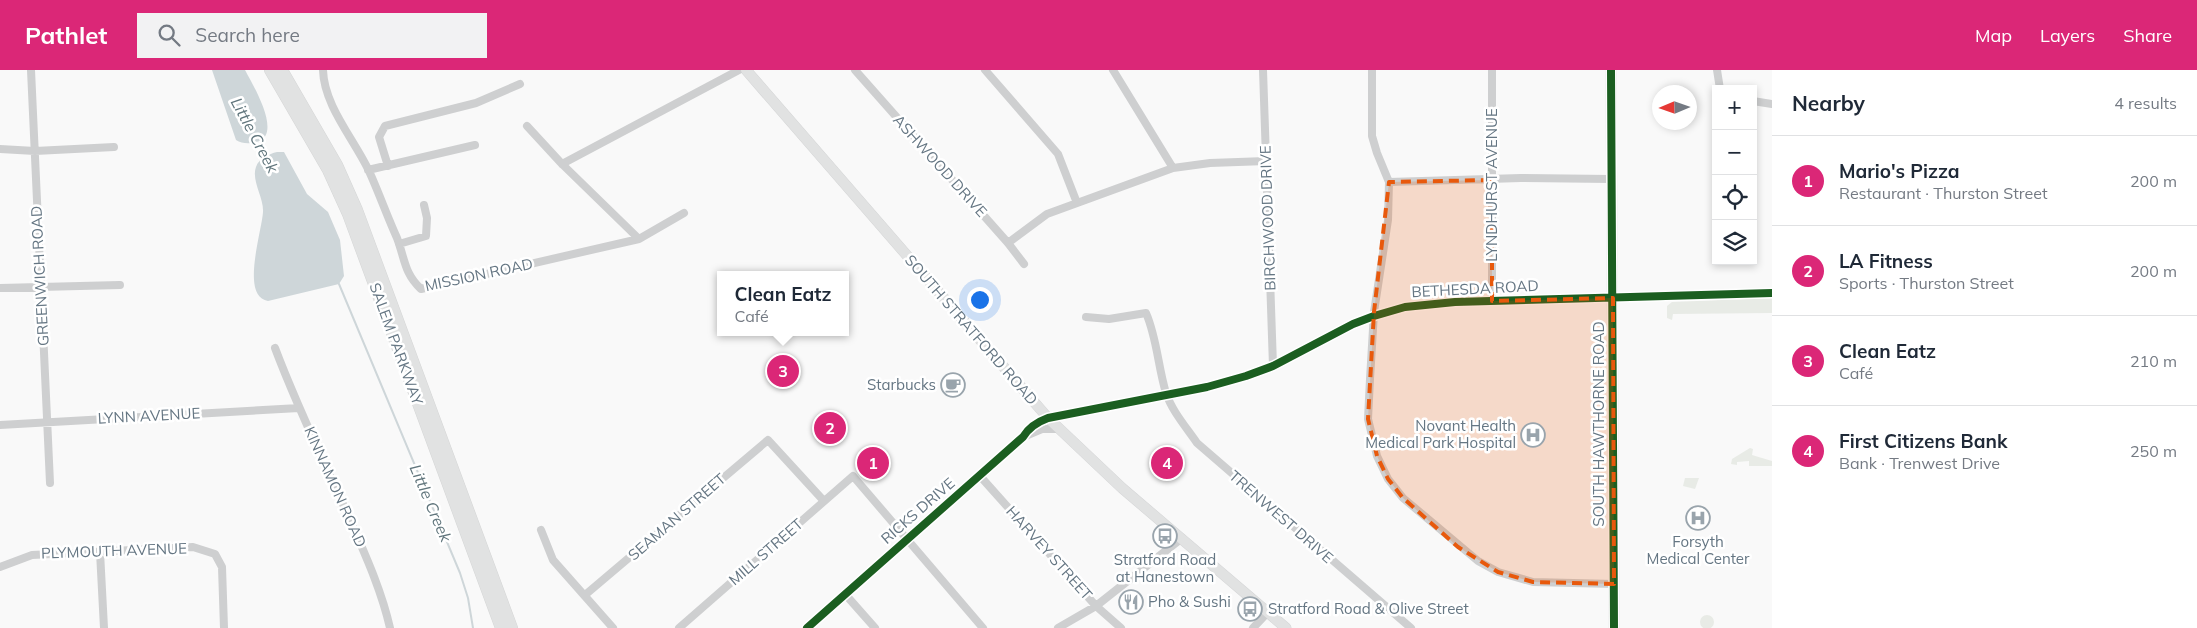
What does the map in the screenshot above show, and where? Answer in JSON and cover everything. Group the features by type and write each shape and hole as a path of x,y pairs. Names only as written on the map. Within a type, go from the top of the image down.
{"highway":[{"name":"SALEM PARKWAY","path":"270,70 316,149 348,214 501,628"},
{"name":"SALEM PARKWAY","path":"282,70 329,151 357,210 512,628"}],"main road":[{"name":"SOUTH STRATFORD ROAD","path":"746,70 1048,418 1122,488 1286,628"},
{"name":"SOUTH HAWTHORNE ROAD","path":"1611,70 1614,628"}],"street":[{"name":"GREENWICH ROAD","path":"31,70 50,483"},
{"name":"MISSION ROAD","path":"323,70 332,103 368,170 399,244 409,278 421,289 639,238"},
{"path":"562,164 739,70"},
{"name":"ASHWOOD DRIVE","path":"855,70 1008,243 1024,264"},
{"path":"985,70 1058,154 1077,203"},
{"path":"1113,70 1173,168"},
{"name":"BIRCHWOOD DRIVE","path":"1263,70 1273,366"},
{"path":"1372,70 1372,136 1389,182 1389,212 1374,316 1368,419 1377,456 1388,479 1403,498 1458,547 1478,562 1498,572 1533,582 1614,584"},
{"name":"LYNDHURST AVENUE","path":"1492,70 1492,301"},
{"path":"1717,70 1719,85"},
{"path":"388,166 379,137 385,126 476,104 520,84"},
{"path":"1757,102 1772,104"},
{"path":"527,126 562,164 639,238 684,213"},
{"path":"368,170 475,145"},
{"path":"0,149 35,151 114,147"},
{"path":"1008,243 1047,214 1173,168 1210,163 1266,161"},
{"path":"1389,182 1611,180"},
{"path":"399,244 426,236 427,218 424,205"},
{"path":"0,288 120,285"},
{"name":"BETHESDA ROAD","path":"1048,418 1227,382 1273,366 1353,324 1405,307 1429,303 1772,293"},
{"name":"TRENWEST DRIVE","path":"1086,317 1109,319 1146,313 1152,326 1166,394 1180,420 1197,443 1411,628"},
{"name":"KINNAMON ROAD","path":"275,348 299,408 359,540 386,609 390,628"},
{"name":"LYNN AVENUE","path":"0,425 299,408"},
{"name":"RICKS DRIVE","path":"806,628 980,476 1023,437 1027,430 1037,422 1048,418"},
{"name":"RICKS DRIVE","path":"1023,437 1042,429 1060,429"},
{"name":"SEAMAN STREET","path":"586,595 768,440 823,500"},
{"name":"MILL STREET","path":"679,628 823,500 853,476 907,540"},
{"name":"HARVEY STREET","path":"980,476 1096,606 1121,628"},
{"path":"541,530 553,560 586,595 613,628"},
{"path":"1058,628 1096,606 1182,538"},
{"path":"907,540 983,628"},
{"name":"PLYMOUTH AVENUE","path":"0,567 32,555 193,547 215,554 222,568 224,628"},
{"path":"100,552 104,628"},
{"path":"845,594 875,628"},
{"path":"1253,628 1269,612"}],"highlighted area":[{"path":"1492,180 1492,301 1613,298 1614,584 1533,582 1498,572 1458,547 1403,498 1388,479 1377,456 1368,419 1374,312 1389,182"}],"shaded area":[{"path":"1772,298 1772,313 1673,314 1672,320 1667,318 1667,306 1672,302"},
{"path":"1750,448 1753,449 1752,455 1772,461 1772,466 1749,466 1749,461 1737,462 1737,465 1731,464 1732,459"},
{"path":"1685,478 1699,478 1695,489 1683,486"},
{"path":"1707,615 1712,617 1714,622 1712,627 1707,629 1702,627 1700,622 1702,617"}],"water":[{"path":"212,70 245,70 264,109 267,130 264,138 249,143 236,140"},
{"path":"277,152 284,152 307,194 328,212 340,240 344,276 339,284 268,301 260,297 255,288 255,262 263,207 255,172 257,164 262,159"}],"waterway":[{"name":"Little Creek","path":"255,141 266,158"},
{"name":"Little Creek","path":"339,284 460,573 468,598 473,628"}],"cycle path":[{"path":"1611,70 1614,628"},
{"path":"807,628 1023,437 1025,433 1037,423 1048,418 1207,387 1246,376 1273,366 1353,324 1405,307 1455,302 1772,293"}],"place":[{"name":"Clean Eatz","path":"783,371"},
{"name":"Starbucks","path":"953,385"},
{"name":"LA Fitness","path":"830,428"},
{"name":"Novant Health Medical Park Hospital","path":"1533,435"},
{"name":"Mario's Pizza","path":"873,463"},
{"name":"First Citizens Bank","path":"1167,463"},
{"name":"Forsyth Medical Center","path":"1698,518"},
{"name":"Stratford Road at Hanestown","path":"1165,536"},
{"name":"Pho & Sushi","path":"1131,602"},
{"name":"Stratford Road & Olive Street","path":"1250,609"}]}
